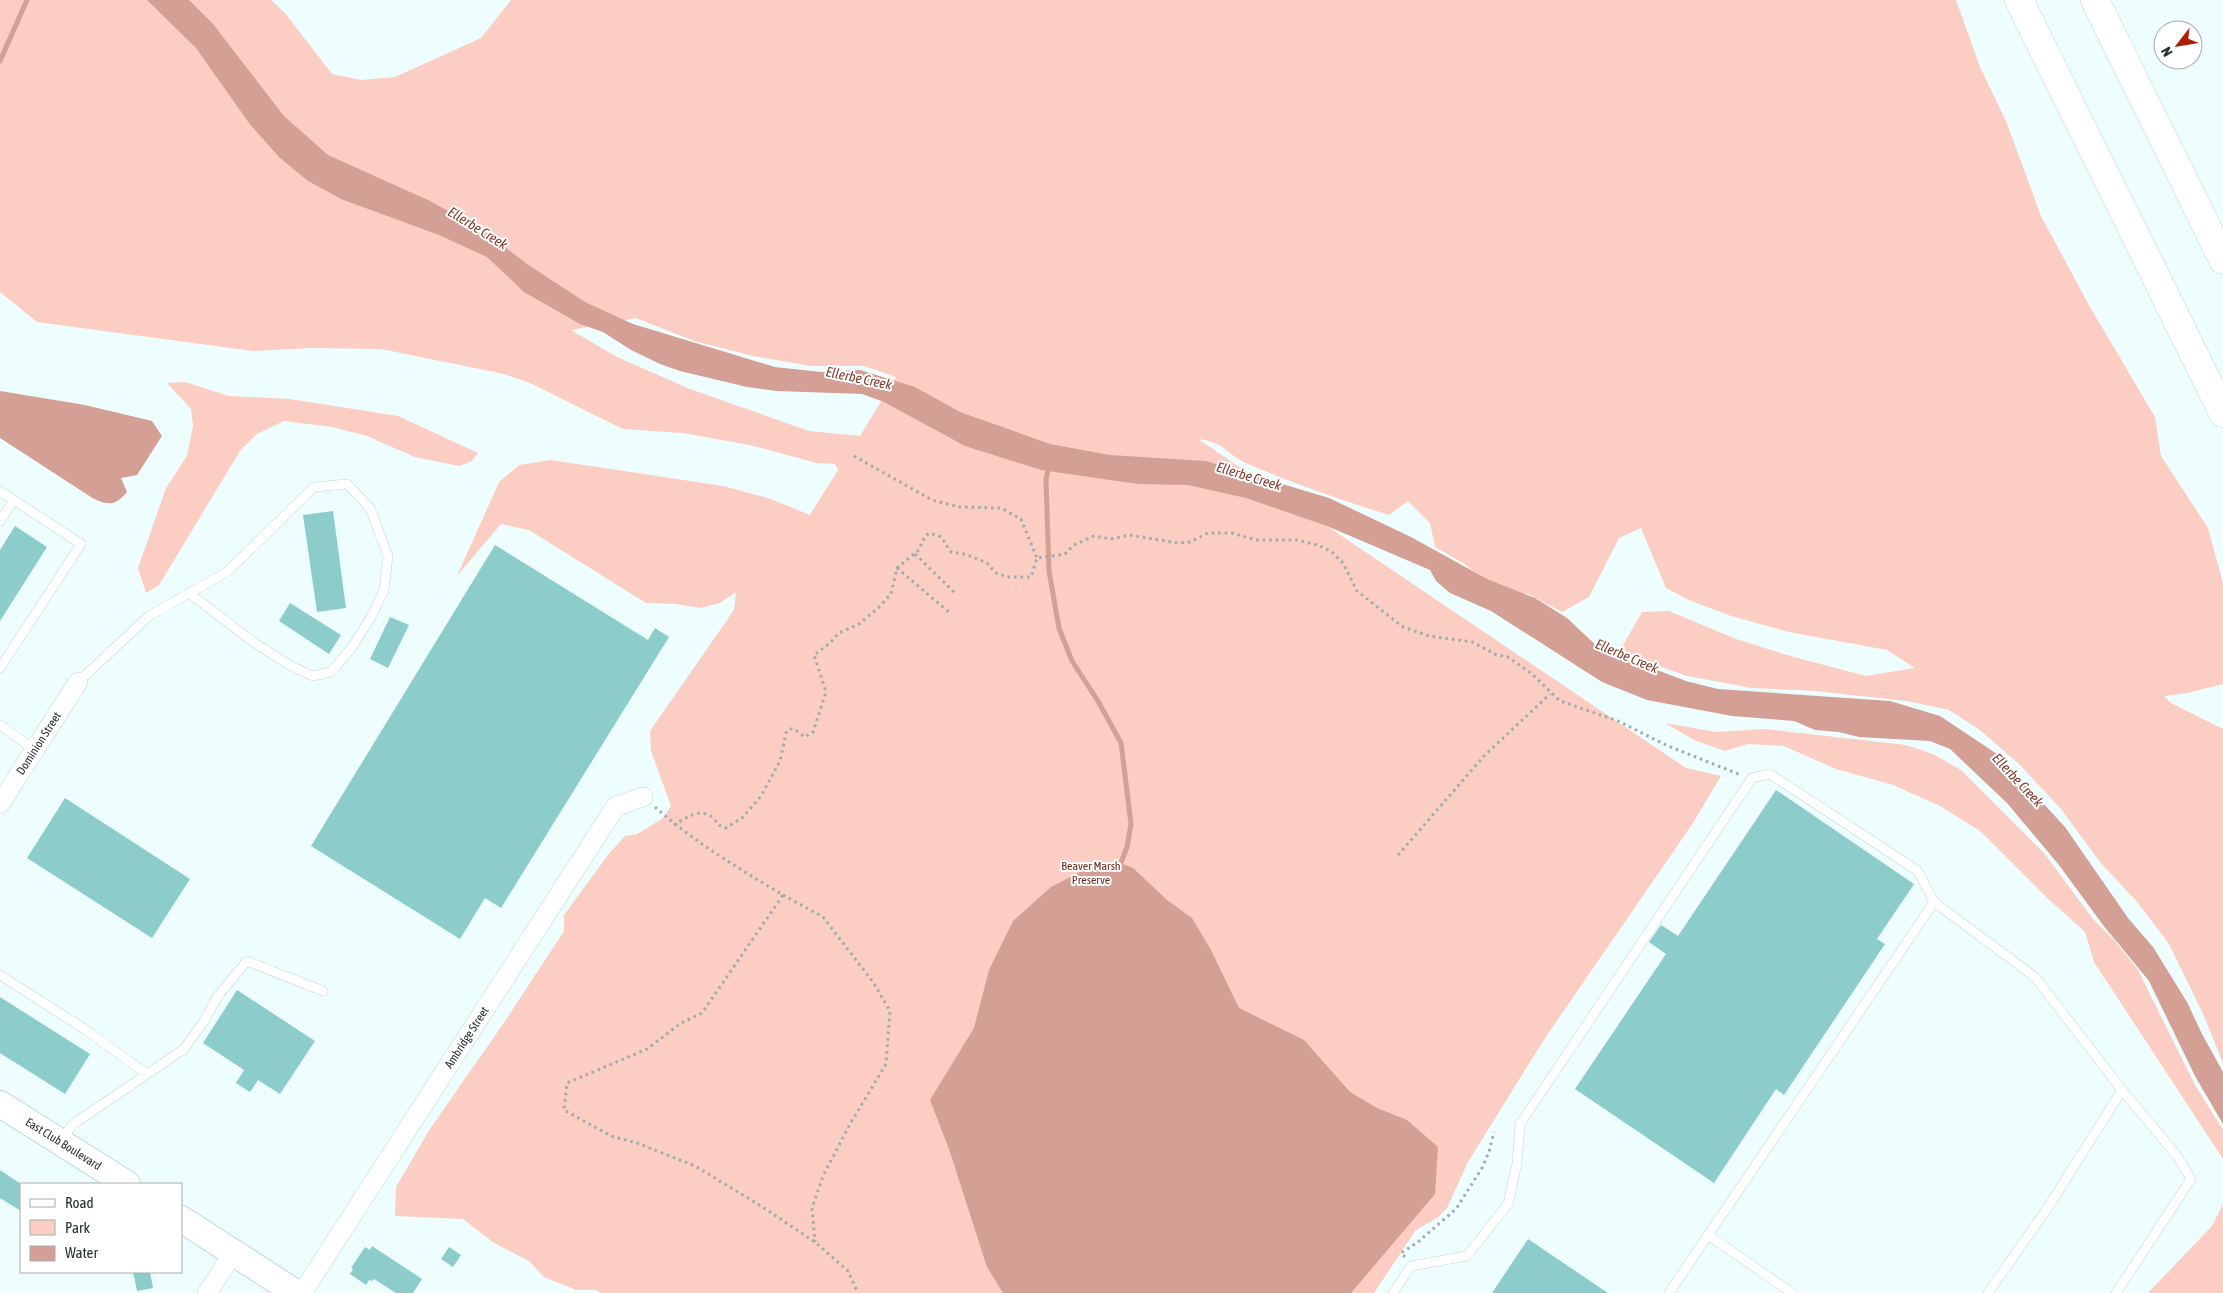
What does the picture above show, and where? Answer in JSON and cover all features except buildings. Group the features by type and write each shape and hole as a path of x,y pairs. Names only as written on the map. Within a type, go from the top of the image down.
{"highway":[{"path":"2019,0 2223,413"},
{"path":"2095,0 2223,260"}],"street":[{"name":"Dominion Street","path":"0,804 78,682"},
{"name":"Ambridge Street","path":"302,1293 616,806 643,797"},
{"name":"East Club Boulevard","path":"0,1104 125,1183"},
{"path":"182,1220 296,1293"},
{"path":"207,1293 234,1252"}],"lane":[{"path":"78,682 149,616 189,593 227,572 314,487 347,484 370,508 388,556 384,590 353,646 331,672 313,676 291,666 256,644 189,593"},
{"path":"0,490 81,544 7,654 0,668"},
{"path":"0,522 14,500"},
{"path":"0,725 34,750"},
{"path":"1393,1293 1411,1266 1467,1256 1508,1204 1518,1163 1520,1124 1752,778 1770,774 1918,871 1934,902 2035,976 2122,1090 2177,1156 2191,1179 2116,1293"},
{"path":"1670,1293 1934,902"},
{"path":"60,1142 72,1125 184,1049 204,1021 218,996 247,960 323,991"},
{"path":"0,974 83,1028 147,1074"},
{"path":"1988,1293 2049,1206 2122,1090"},
{"path":"1708,1235 1792,1293"}],"path":[{"path":"674,825 692,814 700,813 710,815 722,827 726,828 751,809 761,796 780,761 786,734 789,729 794,729 805,737 813,732 826,692 814,655 830,643 839,633 859,624 878,608 890,594 897,568 915,554 924,543 925,536 930,533 941,537 951,552 965,554 987,564 996,573 1007,577 1031,577 1037,558 1021,519 1001,508 960,507 932,500 854,456"},
{"path":"1037,558 1064,554 1074,545 1094,536 1111,539 1122,535 1135,536 1178,543 1190,542 1208,533 1232,533 1256,540 1307,542 1326,548 1335,555 1346,567 1357,591 1403,626 1429,636 1472,642 1497,655 1508,657 1532,674 1550,694 1560,701 1618,721 1720,768 1752,778"},
{"path":"915,554 955,593"},
{"path":"897,568 951,614"},
{"path":"1398,855 1484,756 1550,694"},
{"path":"643,797 674,825 721,858 823,917 872,982 890,1012 886,1064 850,1124 823,1176 812,1208 815,1242"},
{"path":"783,895 702,1013 682,1023 648,1049 567,1083 564,1110 611,1136 637,1143 695,1166 815,1242 848,1271 858,1293"},
{"path":"1411,1266 1401,1253 1418,1242 1456,1209 1482,1168 1489,1152 1494,1132"}],"green space":[{"name":"Beaver Marsh Preserve","path":"0,0 271,0 285,13 332,74 361,80 395,77 481,38 511,0 1956,0 1980,67 2006,121 2041,216 2090,307 2155,417 2161,456 2208,528 2223,583 2223,684 2187,693 2164,696 2171,703 2223,729 2223,1063 2204,1016 2169,944 2138,903 2100,862 2061,809 2020,765 1980,730 1949,710 1907,701 1815,691 1752,688 1687,676 1630,656 1622,647 1642,612 1669,611 1736,639 1866,676 1915,668 1887,650 1789,632 1731,616 1691,601 1666,588 1641,528 1619,538 1589,597 1562,612 1528,594 1499,591 1463,563 1435,547 1430,523 1408,501 1389,515 1335,498 1283,478 1248,464 1215,443 1198,439 1686,768 1721,776 1693,823 1545,1038 1468,1162 1447,1208 1437,1218 1416,1230 1374,1293 601,1293 596,1290 576,1290 544,1277 529,1261 494,1243 463,1219 395,1216 396,1187 430,1129 503,1024 564,931 564,915 608,855 625,836 637,834 662,819 671,806 651,751 650,731 734,610 736,592 720,603 701,608 675,604 646,603 529,530 501,524 457,576 499,482 519,465 551,460 723,486 768,498 810,515 838,470 835,464 817,463 754,446 683,433 623,429 530,383 504,374 381,349 312,348 253,351 37,322 0,292","holes":["636,318 694,341 753,356 811,366 864,366 896,377 860,436 809,431 690,389 617,357 571,330"]},
{"path":"185,382 229,396 290,399 398,416 478,453 472,461 459,466 415,457 367,436 332,427 284,421 257,434 240,451 159,585 146,593 138,568 166,488 187,456 193,426 191,409 167,383"},
{"path":"1665,723 1716,732 1764,729 1906,745 1933,754 1961,770 2044,853 2093,919 2114,940 2138,970 2195,1085 2223,1130 2223,1159 2094,962 2085,932 2045,896 1980,831 1940,806 1893,785 1836,769 1784,746 1748,744 1725,751 1696,741"},
{"path":"2223,1204 2223,1293 2148,1293 2212,1226"}],"water":[{"name":"Ellerbe Creek","path":"147,0 189,0 213,24 284,116 328,155 430,201 484,231 527,264 585,302 633,324 775,367 821,372 860,370 915,387 960,412 1050,444 1110,455 1206,461 1329,498 1411,537 1487,579 1535,598 1567,618 1599,648 1686,681 1718,689 1890,701 1940,716 2000,756 2065,827 2128,918 2153,947 2187,1002 2223,1072 2223,1124 2195,1076 2149,981 2103,925 2059,865 2007,803 1950,749 1930,741 1859,737 1839,732 1815,730 1794,721 1732,716 1647,700 1602,682 1491,611 1450,593 1436,581 1430,570 1327,526 1246,498 1188,485 1138,484 1041,470 965,446 884,402 862,394 777,391 747,387 680,371 660,364 631,350 603,332 580,324 524,292 487,257 439,235 341,199 308,181 279,157 249,123 196,48"},
{"path":"0,391 85,405 152,421 162,436 137,475 121,478 127,492 116,502 104,503 94,499 0,438"},
{"path":"1099,862 1120,863 1133,868 1167,900 1192,918 1211,950 1239,1008 1304,1040 1350,1092 1377,1108 1407,1120 1438,1147 1435,1194 1351,1293 1003,1293 987,1267 949,1149 930,1100 974,1028 989,970 1013,921 1051,887"}],"waterway":[{"path":"0,61 27,0"},
{"path":"1049,466 1046,480 1049,571 1059,628 1072,661 1098,701 1121,743 1131,824 1127,847 1119,868"}]}
